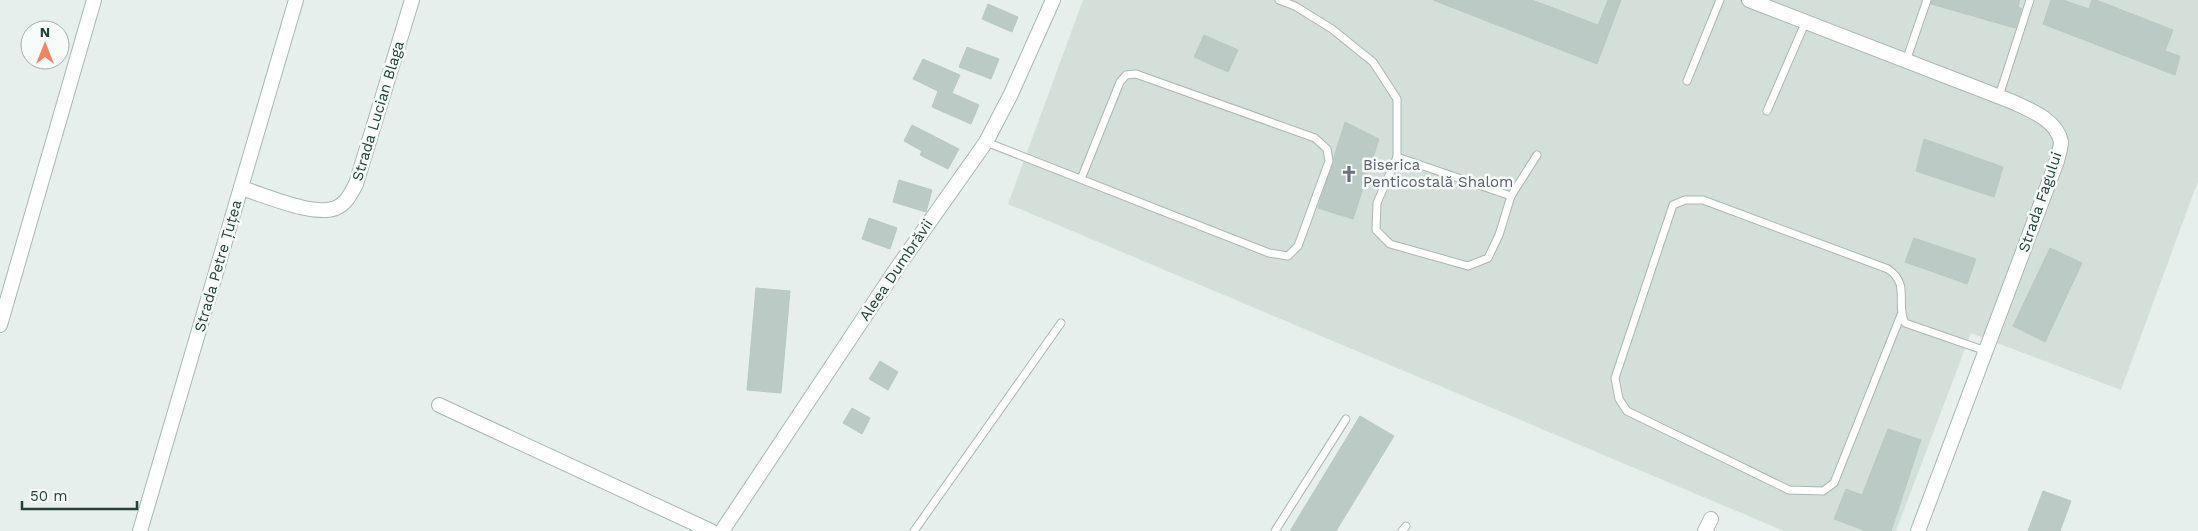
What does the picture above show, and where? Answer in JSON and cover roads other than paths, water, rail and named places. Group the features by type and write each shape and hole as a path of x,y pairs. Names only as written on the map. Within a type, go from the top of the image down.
{"street":[{"path":"0,325 94,0"},
{"name":"Strada Petre Țuțea","path":"140,531 296,0"},
{"name":"Strada Lucian Blaga","path":"241,188 307,208 322,210 336,208 348,199 356,184 412,0"},
{"name":"Aleea Dumbrăvii","path":"722,531 892,276 986,142 1011,94 1053,0"},
{"name":"Strada Fagului","path":"1749,0 1999,96 2038,113 2054,127 2061,142 2057,161 1918,531"},
{"path":"439,405 711,531"}],"lane":[{"path":"1280,0 1295,6 1332,29 1373,62 1398,99 1398,157 1377,203 1376,230 1390,244 1468,266 1488,258 1499,235 1511,196 1537,155"},
{"path":"1688,81 1720,0"},
{"path":"1906,61 1926,0"},
{"path":"1999,96 2030,0"},
{"path":"1767,111 1806,21"},
{"path":"986,142 1269,253 1288,256 1298,246 1329,161 1328,150 1315,138 1136,74 1126,75 1120,82 1082,179"},
{"path":"1398,157 1511,196"},
{"path":"1901,315 1834,483 1823,491 1789,490 1627,411 1619,399 1614,378 1673,205 1685,200 1703,200 1888,269 1896,275 1902,290 1901,315 1905,323 1986,351"},
{"path":"914,531 1061,323"},
{"path":"1275,531 1346,419"}],"place":[{"name":"Biserica Penticostală Shalom","path":"1349,174"}]}
